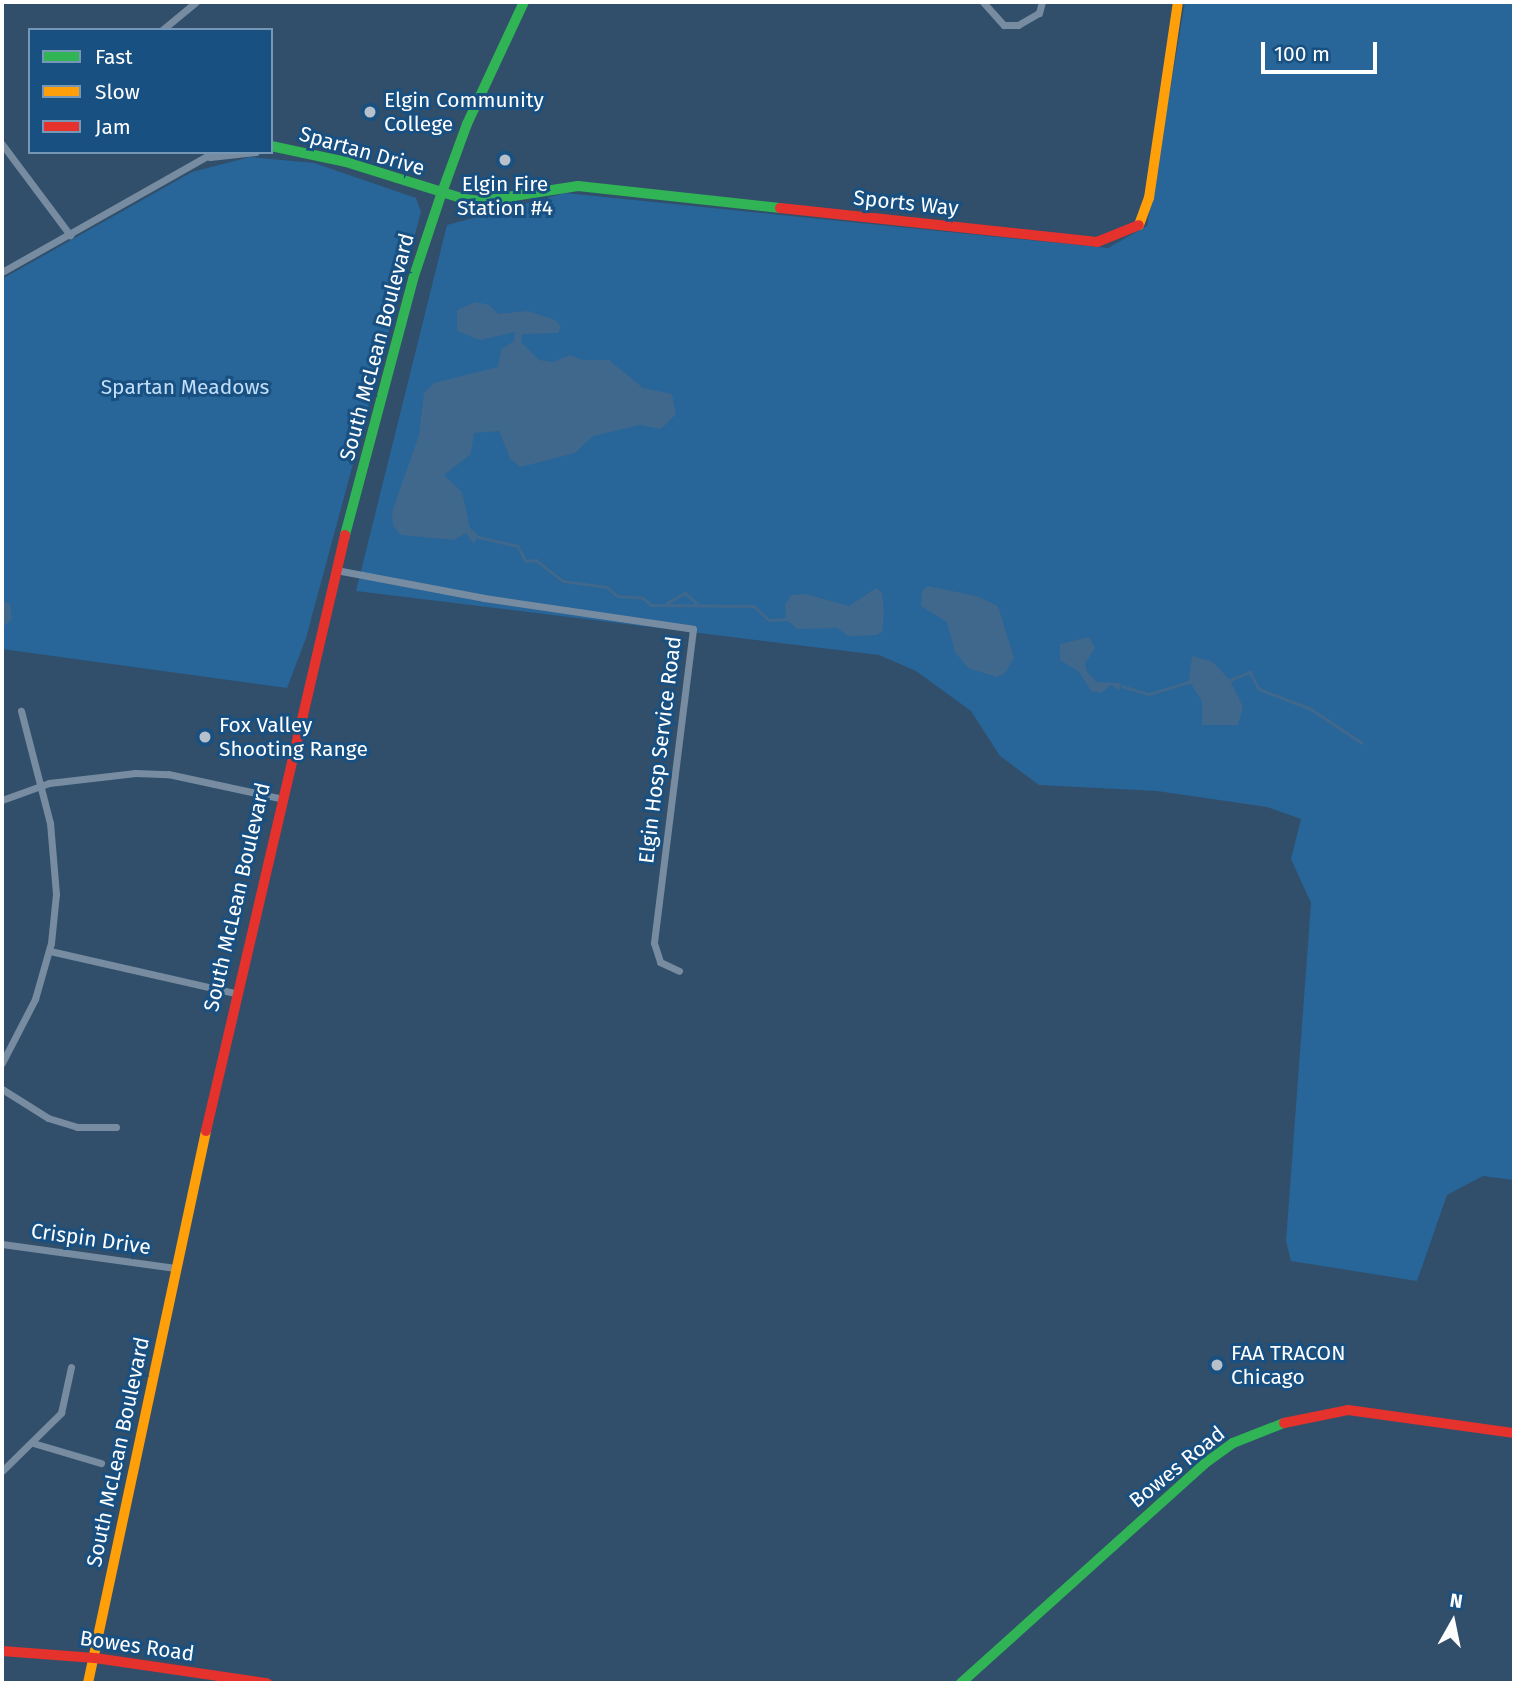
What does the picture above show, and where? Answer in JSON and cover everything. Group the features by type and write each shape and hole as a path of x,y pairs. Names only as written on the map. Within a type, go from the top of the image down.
{"main road":[{"name":"South McLean Boulevard","path":"88,1683 235,993 279,798 336,570 413,279 467,124 524,2"},
{"name":"Sports Way","path":"441,195 482,201 578,186 1078,241 1116,238 1139,226 1149,198 1178,2"},
{"name":"Spartan Drive","path":"273,146 346,162 441,195"},
{"name":"Bowes Road","path":"961,1683 1187,1479 1233,1444 1272,1425 1310,1414 1348,1410 1514,1433"},
{"name":"Bowes Road","path":"2,1651 95,1658 267,1683"}],"street":[{"path":"164,28 196,2"},
{"path":"983,2 995,18 1011,25 1027,23 1039,13 1042,2"},
{"path":"2,144 69,235"},
{"path":"193,154 197,162"},
{"path":"2,272 212,155"},
{"name":"Elgin Hosp Service Road","path":"336,570 484,598 693,629 654,943 660,962 679,971"},
{"path":"2,1063 25,1025 50,951 56,868 41,786 20,711"},
{"path":"2,800 41,786 105,776 168,774 279,798"},
{"path":"50,951 235,993"},
{"path":"2,1089 21,1105 56,1121 116,1127"},
{"name":"Crispin Drive","path":"2,1244 175,1268"},
{"path":"2,1471 61,1413 71,1367"},
{"path":"33,1443 101,1463"}],"green space":[{"path":"1185,2 1514,2 1514,1180 1483,1176 1447,1195 1417,1281 1291,1261 1286,1241 1311,903 1291,859 1301,819 1267,807 1157,791 1039,785 1000,756 971,711 916,671 879,655 356,591 447,225 565,193 1108,248 1147,226"},
{"name":"Spartan Meadows","path":"250,157 314,163 416,198 421,212 306,638 287,688 2,649 2,279 192,172"}],"shaded area":[{"path":"476,302 489,305 498,314 528,311 555,320 561,326 558,333 522,334 521,342 539,360 553,362 570,355 582,360 609,360 643,388 672,394 676,414 661,429 640,425 593,436 575,453 521,467 511,460 499,431 474,433 471,454 444,475 462,492 470,528 478,534 474,544 466,533 454,540 401,535 393,526 392,512 419,435 424,393 434,383 498,367 501,349 514,341 515,332 480,340 457,331 457,310"},
{"path":"928,586 976,596 998,606 1014,658 1005,673 997,677 968,668 955,652 947,622 921,606 922,591"},
{"path":"876,588 882,593 884,612 882,632 877,635 848,636 837,628 797,629 786,619 785,604 792,595 806,594 849,606"},
{"path":"2,600 10,604 12,619 2,628"},
{"path":"1089,637 1095,648 1085,664 1087,672 1097,682 1121,683 1119,690 1111,685 1101,693 1091,691 1079,672 1060,660 1060,644"},
{"path":"1192,656 1213,662 1230,680 1243,707 1238,725 1202,725 1202,701 1189,681"}],"waterway":[{"path":"474,536 518,546 526,561 536,560 563,581 607,587 617,596 643,598 651,605 754,606 769,620 786,619"},
{"path":"667,603 685,593 697,603"},
{"path":"1230,680 1250,672 1259,689 1311,709 1362,743"},
{"path":"1122,686 1149,694 1192,681"}],"traffic: fast":[{"path":"345,535 413,279 441,195 467,124 524,2"},
{"path":"273,146 346,162 464,199 482,201 578,186 780,208"},
{"path":"961,1683 1204,1464 1233,1443 1284,1423"}],"traffic: slow":[{"path":"1139,225 1149,198 1178,2"},
{"path":"88,1683 206,1131"}],"traffic: jam":[{"path":"780,208 1097,242 1139,225"},
{"path":"206,1131 345,535"},
{"path":"1284,1423 1348,1410 1514,1433"},
{"path":"2,1651 95,1658 267,1683"}],"place":[{"name":"Elgin Community College","path":"370,112"},
{"name":"Elgin Fire Station #4","path":"505,160"},
{"name":"Fox Valley Shooting Range","path":"205,737"},
{"name":"FAA TRACON Chicago","path":"1217,1365"}]}
